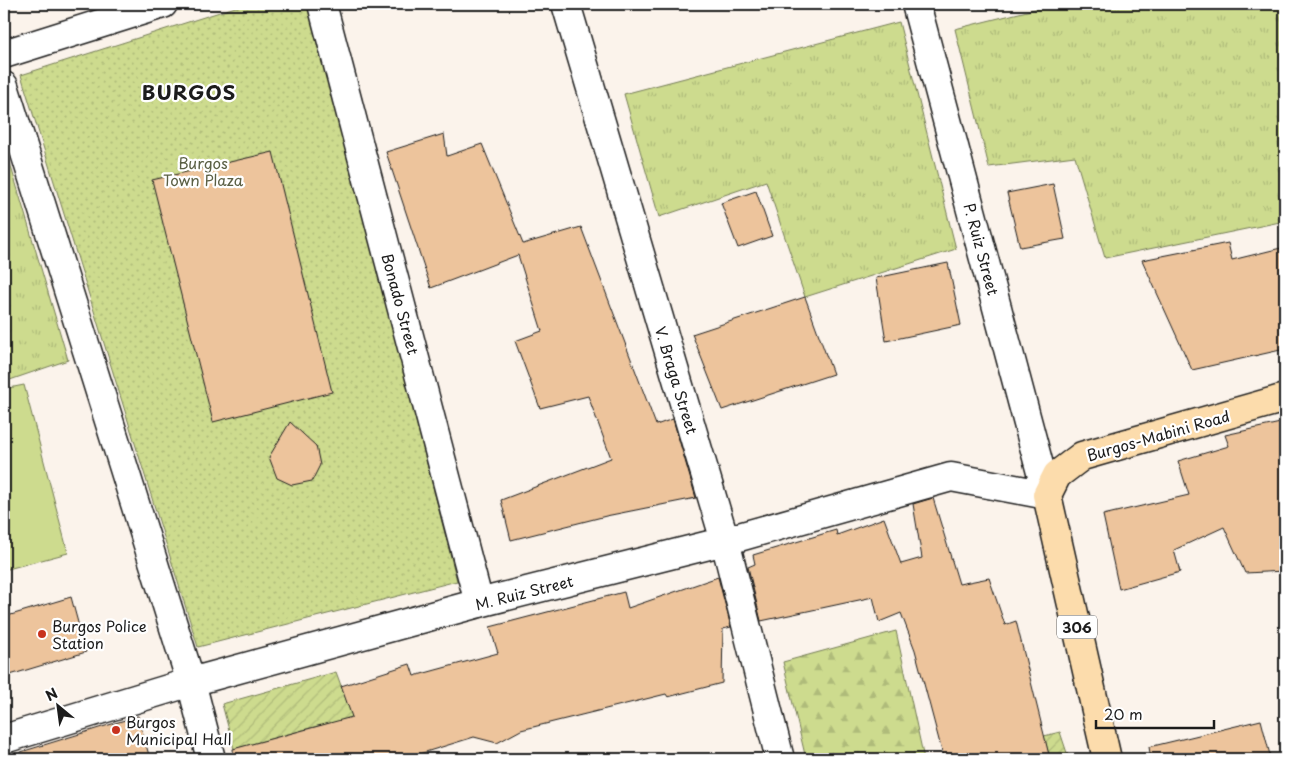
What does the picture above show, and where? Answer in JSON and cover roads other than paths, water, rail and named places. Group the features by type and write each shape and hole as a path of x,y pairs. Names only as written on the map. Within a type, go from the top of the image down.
{"main road":[{"name":"Burgos-Mabini Road","path":"1047,495 1057,475 1082,456 1285,398"},
{"name":"306","path":"1047,495 1107,759"}],"street":[{"path":"4,54 162,4"},
{"name":"Bonado Street","path":"322,4 479,603"},
{"name":"V. Braga Street","path":"566,4 725,541 780,759"},
{"name":"P. Ruiz Street","path":"916,4 1047,495"},
{"path":"4,86 191,682 211,759"},
{"name":"M. Ruiz Street","path":"4,739 191,682 479,603 725,541 951,477 1047,495"}],"place":[{"name":"Burgos Police Station","path":"42,634"},
{"name":"Burgos Municipal Hall","path":"116,730"}],"district":[{"name":"BURGOS","path":"189,92"}],"park label":[{"name":"Burgos Town Plaza","path":"203,170"}]}
